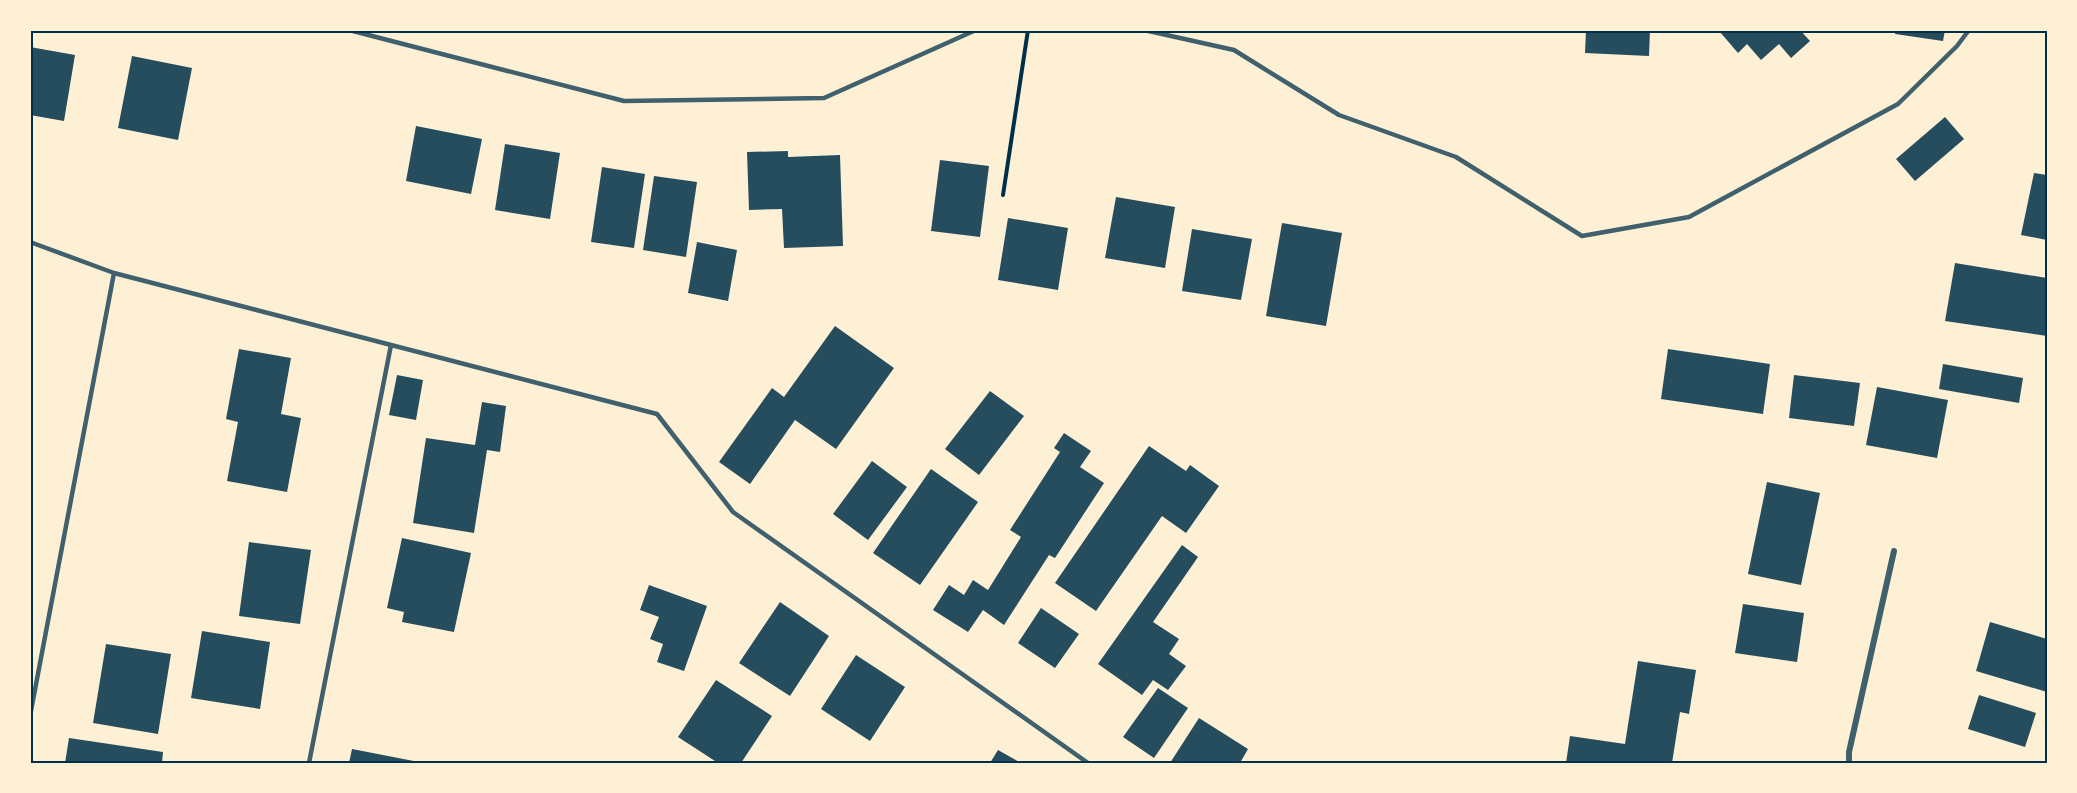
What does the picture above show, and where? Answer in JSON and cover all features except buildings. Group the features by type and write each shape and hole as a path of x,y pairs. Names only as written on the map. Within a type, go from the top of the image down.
{"street":[{"path":"1849,763 1848,752 1894,551"}],"lane":[{"path":"349,30 624,101 824,98 976,30"},
{"path":"1144,30 1234,50 1339,116 1456,157 1582,236 1689,217 1898,104 1957,46 1969,30"},
{"path":"30,242 114,273 657,414 733,512 1088,763"},
{"path":"30,716 114,273"},
{"path":"309,763 391,345"}],"path":[{"path":"1003,195 1028,30"}]}
